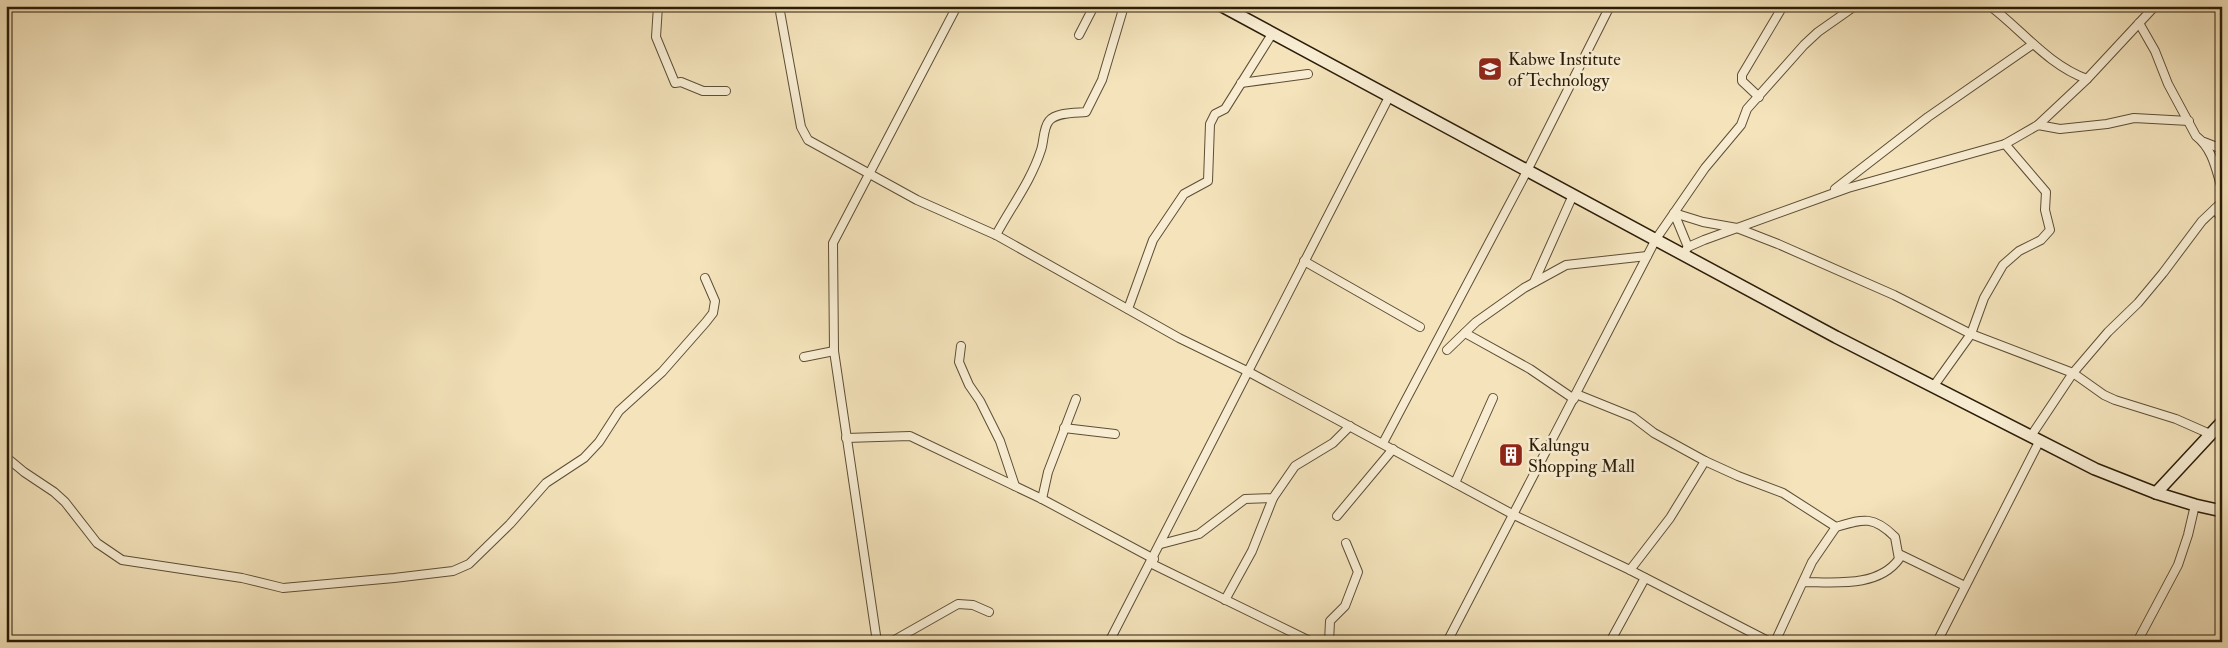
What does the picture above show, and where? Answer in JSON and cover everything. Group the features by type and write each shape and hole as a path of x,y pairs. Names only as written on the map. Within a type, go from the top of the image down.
{"street":[{"path":"658,6 656,37 668,71 675,83 681,82 703,91 726,91"},
{"path":"779,6 801,127 808,140 917,200 996,236 1179,338 1247,371 1514,515 1630,570 1770,642"},
{"path":"877,642 834,351 834,243 957,6"},
{"path":"1078,35 1094,6"},
{"path":"996,236 1035,166 1042,148 1047,122 1052,118 1062,115 1086,112 1102,80 1124,6"},
{"path":"1222,6 1656,239 1685,250 1933,387 2095,469 2195,505 2222,511"},
{"path":"1383,443 1527,171 1610,6"},
{"path":"1759,96 1742,81 1742,75 1783,6"},
{"path":"1447,642 1656,239 1705,168 1741,125 1747,109 1804,44 1856,6"},
{"path":"1990,6 2070,73 2087,78"},
{"path":"1685,250 1737,228 1828,195 1893,174 2005,144 2038,125 2087,78 2155,6"},
{"path":"2139,23 2155,51 2168,84 2196,136 2204,142 2222,149"},
{"path":"1128,310 1153,240 1184,194 1208,181 1210,124 1215,114 1225,109 1272,34"},
{"path":"1828,195 1935,112 2034,44"},
{"path":"1241,83 1308,74"},
{"path":"1109,642 1389,97"},
{"path":"2038,125 2060,129 2107,124 2134,118 2189,121"},
{"path":"2204,142 2214,161 2222,189"},
{"path":"1933,387 1971,334 1984,298 2002,265 2019,251 2041,240 2050,230 2045,210 2046,192 2005,144"},
{"path":"1534,282 1573,195"},
{"path":"1937,642 2036,438 2073,372 2138,302 2163,273 2202,221 2222,202"},
{"path":"2215,209 2222,220"},
{"path":"1674,213 1703,222 1737,228 1852,275 1971,334 2073,372 2104,395 2115,400 2176,419 2217,429"},
{"path":"1674,213 1685,250"},
{"path":"1448,350 1476,322 1534,282 1566,264 1647,256"},
{"path":"1304,261 1420,327"},
{"path":"6,457 24,472 54,492 65,502 97,543 122,560 242,578 282,588 453,571 469,564 510,524 546,483 584,458 599,442 619,411 662,372 706,322 713,313 715,301 705,278"},
{"path":"1465,333 1530,369 1575,397 1633,417 1654,433 1705,461 1783,493 1836,527"},
{"path":"961,346 960,362 969,385 980,401 1000,441 1015,486"},
{"path":"804,357 834,351"},
{"path":"1455,483 1493,398"},
{"path":"1042,499 1048,472 1076,399"},
{"path":"1225,600 1252,551 1273,498 1295,466 1333,443 1350,426"},
{"path":"1064,428 1115,434"},
{"path":"2156,492 2217,429"},
{"path":"846,438 910,436 1042,499 1225,600 1312,642"},
{"path":"1337,516 1393,449"},
{"path":"1630,570 1670,518 1705,461"},
{"path":"1161,544 1199,534 1245,499 1273,498"},
{"path":"2137,642 2178,565 2195,505"},
{"path":"1775,642 1803,582 1816,556 1836,527 1863,519 1880,524 1895,537 1899,554 1898,560 1894,566 1880,575 1868,579 1803,582"},
{"path":"1329,642 1330,621 1345,606 1358,572 1346,543"},
{"path":"1899,554 1965,586"},
{"path":"1610,642 1645,578"},
{"path":"891,642 958,604 973,605 989,612"}],"place":[{"name":"Kabwe Institute of Technology","path":"1490,69"},
{"name":"Kalungu Shopping Mall","path":"1511,455"}]}
